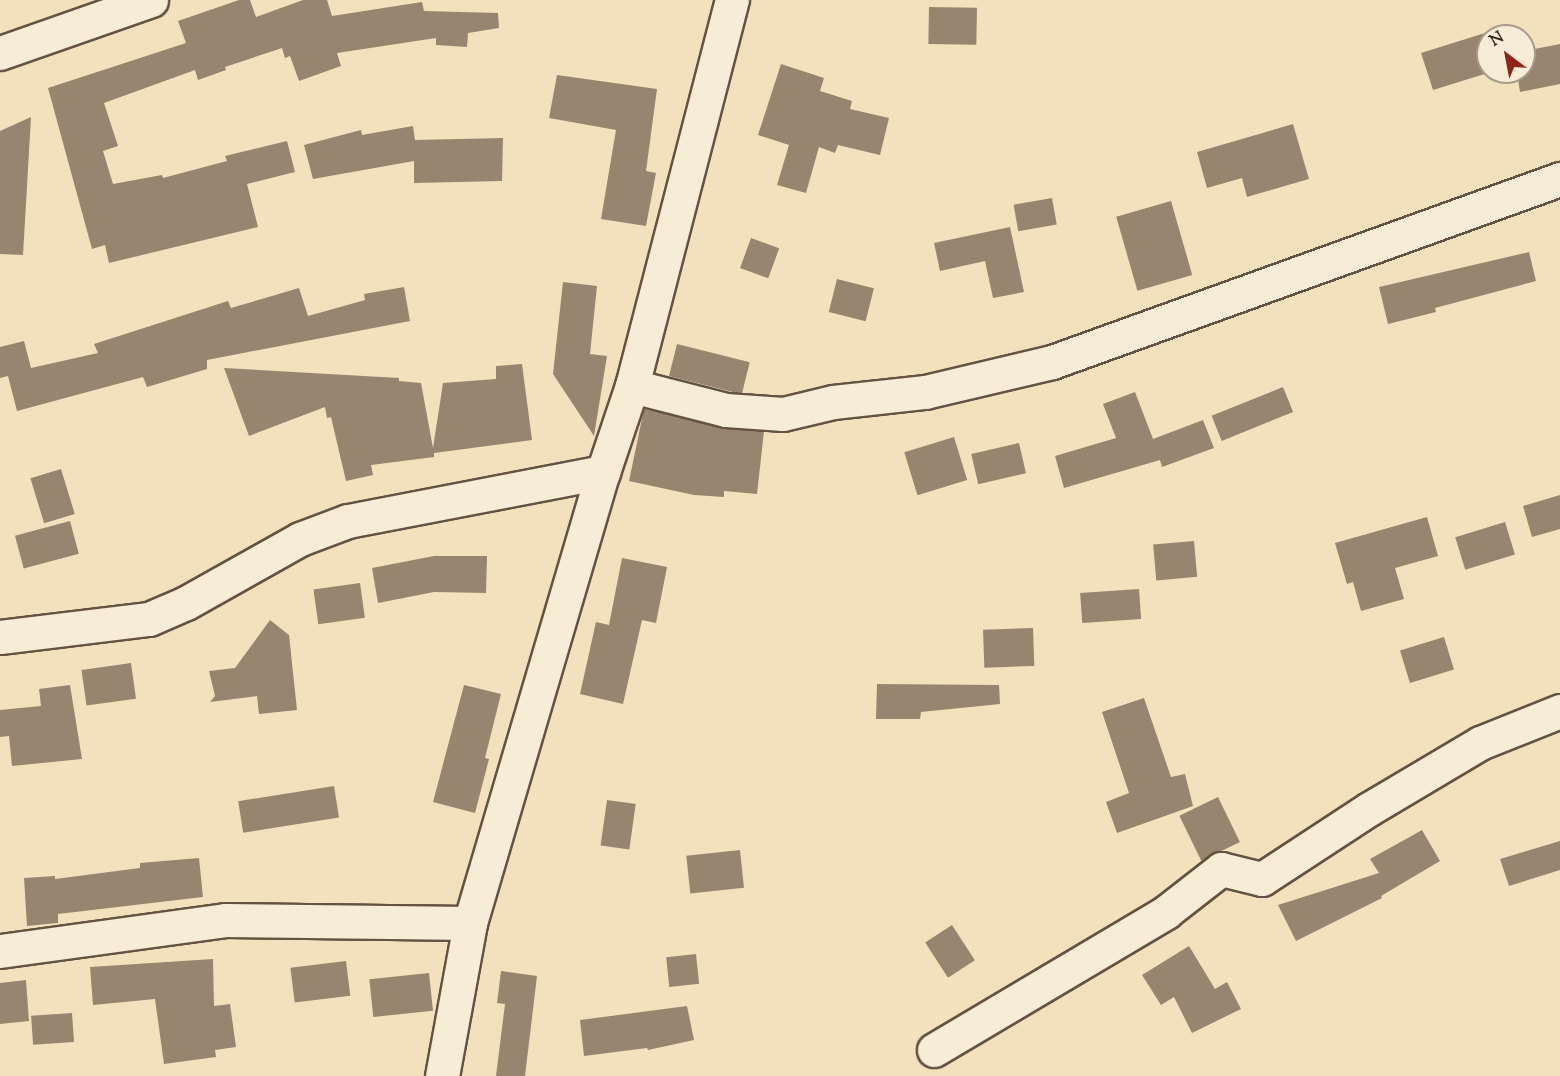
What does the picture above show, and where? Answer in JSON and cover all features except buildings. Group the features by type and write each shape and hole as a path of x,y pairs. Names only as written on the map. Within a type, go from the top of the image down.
{"street":[{"path":"0,53 151,0"},
{"path":"442,1076 470,923 603,472 632,386 732,0"},
{"path":"632,386 726,410 783,414 834,402 925,392 1052,362 1560,178"},
{"path":"0,637 149,619 186,603 300,539 348,521 603,472"},
{"path":"934,1050 1166,912 1221,869 1262,879 1370,809 1480,743 1560,711"},
{"path":"0,951 225,920 470,923"}]}
